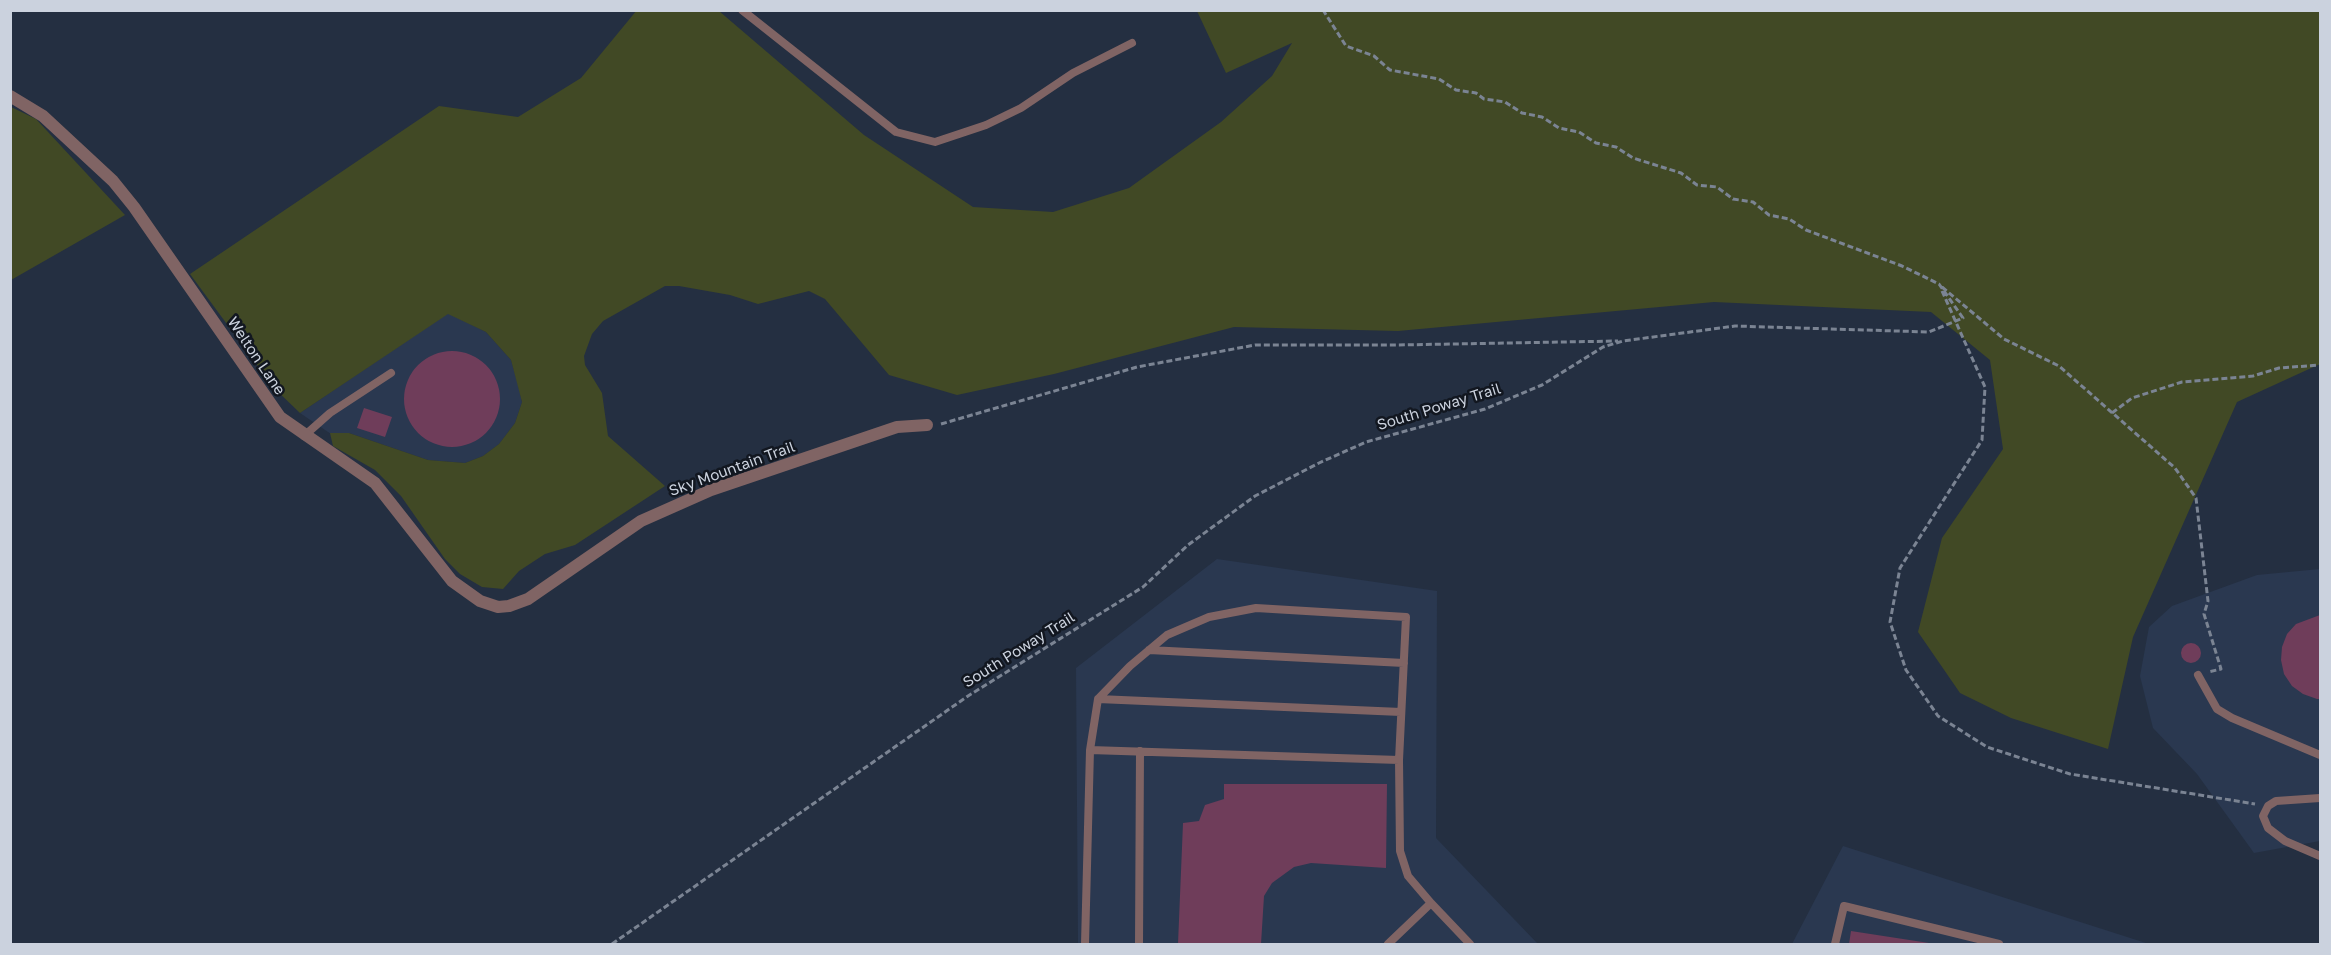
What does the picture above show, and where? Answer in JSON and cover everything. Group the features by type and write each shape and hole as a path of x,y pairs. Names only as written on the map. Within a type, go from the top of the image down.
{"street":[{"name":"Welton Lane","path":"10,96 43,116 113,181 141,217 263,396 280,417 304,436 375,483 452,581 480,601 498,608"},
{"name":"Sky Mountain Trail","path":"498,608 528,598 641,521 711,490 897,427 927,425"}],"lane":[{"path":"742,10 896,132 935,142 986,125 1021,108 1073,73 1132,43"},
{"path":"304,436 330,413 391,373"},
{"path":"1085,945 1090,750 1098,699 1167,635 1209,617 1256,608 1406,617 1399,760 1400,851 1407,876 1470,945"},
{"path":"1149,650 1404,663"},
{"path":"2198,675 2217,709 2232,718 2320,755"},
{"path":"1098,699 1401,712"},
{"path":"1090,750 1399,760"},
{"path":"1139,945 1140,751"},
{"path":"2320,798 2291,798 2276,801 2268,806 2263,816 2268,828 2285,841 2320,856"},
{"path":"1394,942 1431,903"},
{"path":"1836,945 1844,906 1999,945"}],"path":[{"path":"1323,10 1346,46 1374,56 1390,70 1439,80 1456,90 1476,93 1484,99 1505,102 1522,113 1542,117 1559,128 1579,132 1596,143 1616,147 1633,158 1680,173 1697,185 1717,187 1733,199 1753,202 1769,215 1790,219 1806,230 1902,266 1939,284 2004,339 2059,366 2175,468 2196,498 2208,601 2204,614 2221,669 2198,675"},
{"path":"1939,284 1985,387 1982,440 1900,568 1890,622 1906,670 1938,716 1988,747 2070,774 2268,806"},
{"path":"1939,284 1963,318 1956,321"},
{"name":"South Poway Trail","path":"612,945 968,696 1143,587 1188,545 1255,496 1366,442 1485,409 1542,385 1603,347 1623,340 1735,326 1929,332 1956,321"},
{"path":"941,424 1137,367 1255,345 1397,345 1623,340"},
{"path":"2112,413 2132,398 2182,382 2253,376 2279,368 2320,365"}],"shaded area":[{"path":"448,313 486,332 511,360 517,380 522,402 515,423 499,444 483,456 465,463 428,460 349,433 331,434 300,413"},
{"path":"1217,559 1437,591 1436,838 1538,944 1078,944 1076,668"},
{"path":"2320,569 2320,841 2254,853 2197,774 2153,728 2140,676 2149,627 2172,606 2257,575"},
{"path":"1843,846 2149,944 1792,944"}],"green space":[{"path":"637,10 719,11 864,135 973,207 1053,212 1129,188 1221,122 1272,76 1292,43 1226,73 1197,11 2320,11 2320,364 2237,402 2133,637 2108,749 2011,718 1960,693 1918,632 1942,538 2003,449 1990,360 1931,312 1714,302 1398,331 1234,327 1054,374 957,395 889,375 825,299 809,291 758,304 730,295 679,286 665,286 603,321 592,334 584,356 585,365 602,393 608,436 665,486 575,545 545,554 519,571 503,589 482,587 460,574 445,559 401,496 375,470 333,446 330,433 349,433 428,460 465,463 483,456 499,444 515,423 522,402 511,360 486,332 448,314 300,413 274,388 190,274 439,106 518,117 581,78"},
{"path":"11,107 36,119 125,215 11,280"}],"building":[{"path":"452,351 470,355 486,365 496,381 500,399 496,417 486,433 470,443 452,447 434,443 418,433 408,417 404,399 408,381 418,365 434,355"},
{"path":"364,408 392,417 385,437 357,428"},
{"path":"2320,615 2320,699 2317,699 2303,694 2292,686 2284,674 2281,660 2282,647 2287,634 2296,624"},
{"path":"2187,643 2195,643 2201,649 2201,657 2195,663 2187,663 2181,657 2181,649"},
{"path":"1224,784 1387,784 1386,868 1311,863 1294,867 1272,883 1264,896 1261,944 1178,944 1183,823 1199,821 1205,805 1224,799"},
{"path":"1851,931 1929,943 1929,944 1849,944"}]}
